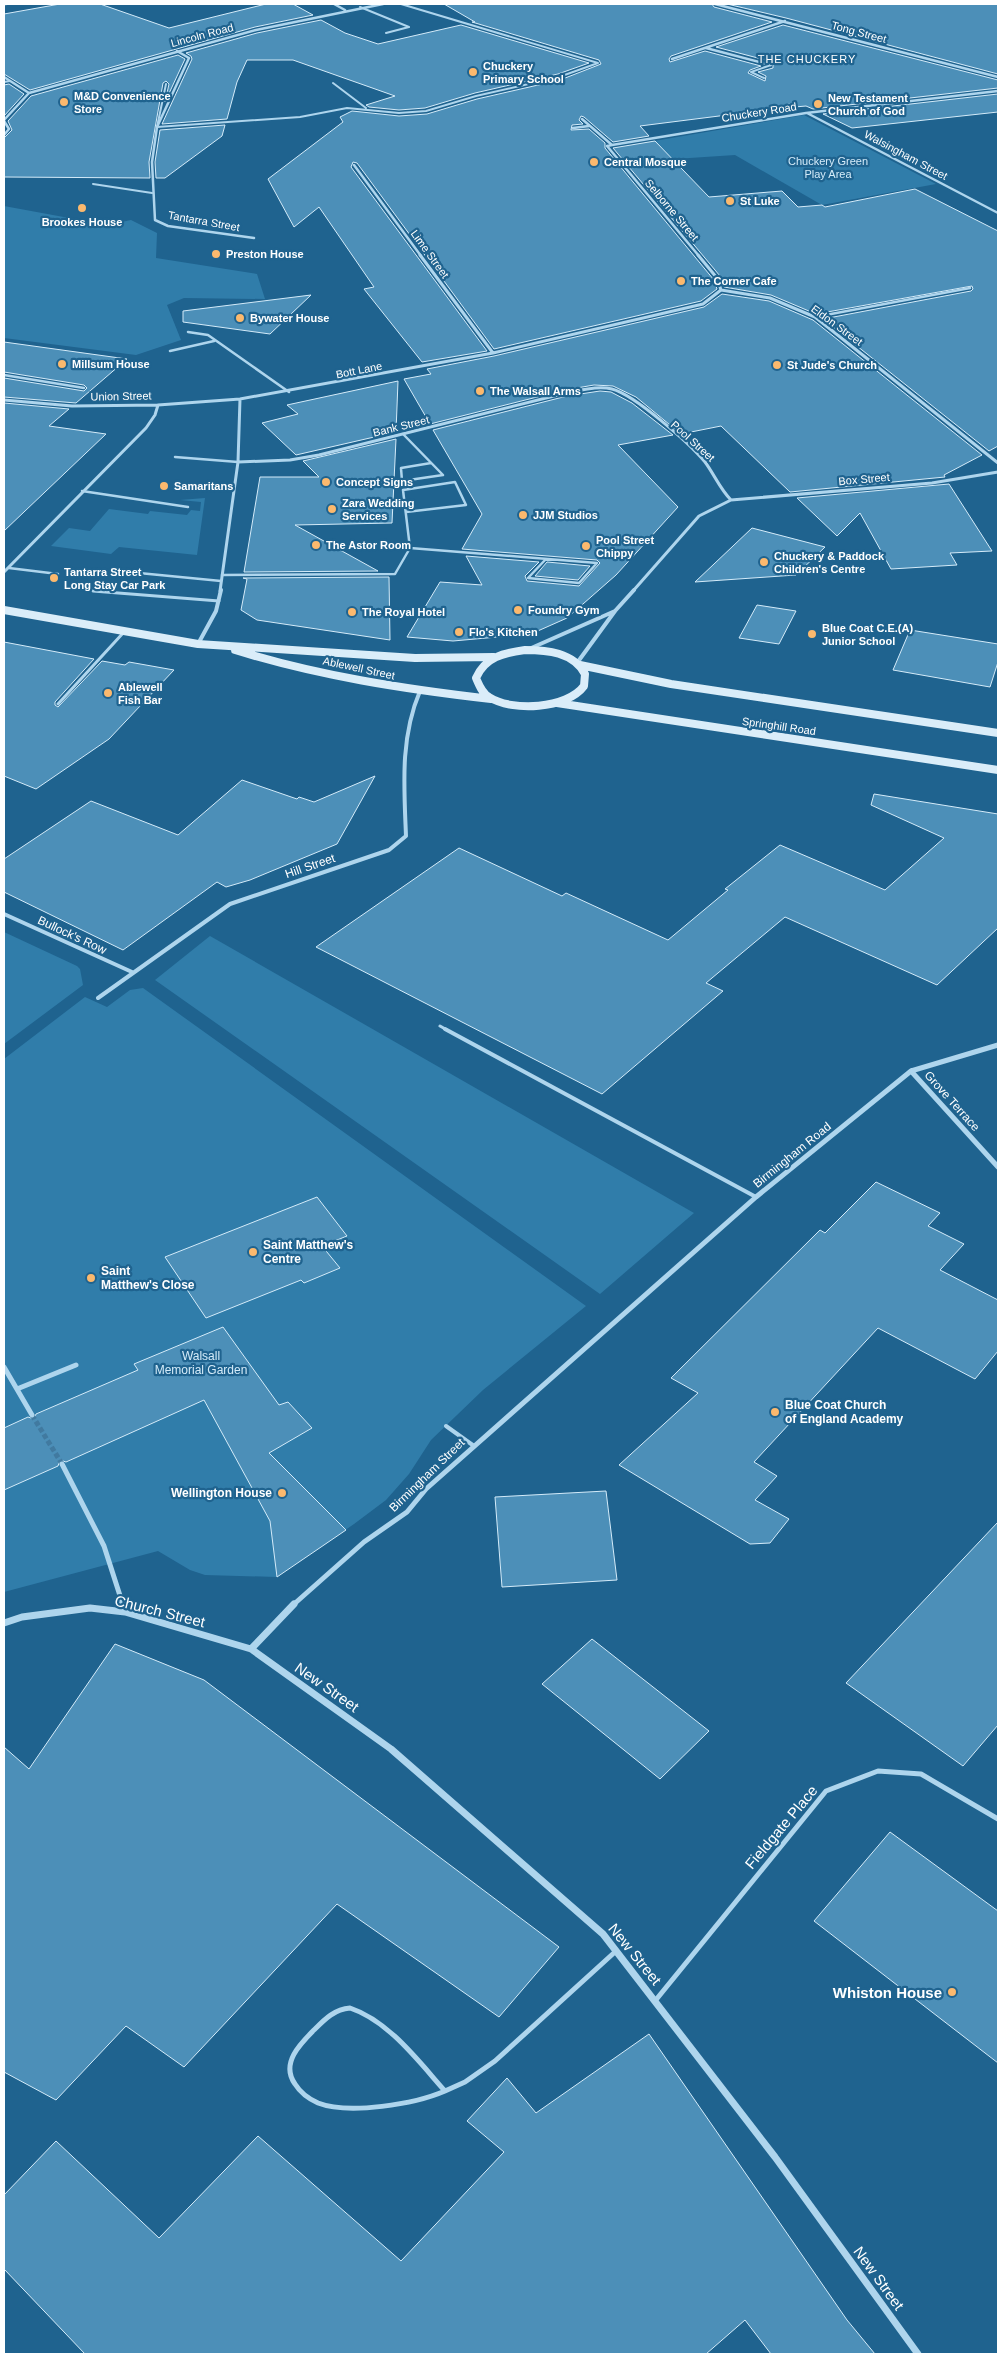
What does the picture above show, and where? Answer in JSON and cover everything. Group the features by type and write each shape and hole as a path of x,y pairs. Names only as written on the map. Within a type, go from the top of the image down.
{"street":[{"path":"334,4 346,10"},
{"name":"Lincoln Road","path":"29,93 177,51 346,10 383,4"},
{"name":"Tong Street","path":"715,4 998,77"},
{"path":"672,59 785,22"},
{"path":"706,48 771,65"},
{"name":"Tantarra Street","path":"177,51 189,58 158,127 155,139 152,193 155,220 168,226 254,238"},
{"path":"4,77 29,93 22,97 12,116 4,120 9,129 4,135"},
{"name":"Chuckery Road","path":"612,145 806,113 998,92"},
{"name":"Walsingham Street","path":"806,113 998,213"},
{"path":"582,119 612,145"},
{"path":"573,128 589,126"},
{"name":"Selborne Street","path":"612,145 607,146 718,278 721,290"},
{"name":"Lime Street","path":"354,165 493,353"},
{"name":"Eldon Street","path":"721,290 766,296 790,303 814,317 998,463"},
{"name":"Bott Lane","path":"240,399 289,392 493,353 703,304 721,290"},
{"name":"Pool Street","path":"566,393 596,388 611,389 623,393 703,460 711,470 722,492 731,500"},
{"name":"Bank Street","path":"238,462 290,460 319,455 566,393"},
{"path":"198,644 216,611 219,601 238,462 240,399"},
{"name":"Union Street","path":"4,400 72,406 158,404 240,399"},
{"path":"6,570 146,428 155,415 158,404"},
{"name":"Box Street","path":"731,500 932,483 998,472"},
{"path":"579,664 615,611 699,516 731,500"},
{"name":"Ablewell Street","path":"4,610 198,644 415,658 494,657 525,650 556,653 579,664"},
{"path":"525,650 615,611"},
{"name":"Ablewell Street","path":"224,646 263,660 420,691 491,699 524,706 557,703"},
{"path":"491,699 481,690 476,678 483,665 494,657"},
{"path":"557,703 574,696 584,685 586,675 579,664"},
{"path":"579,664 671,684 998,733"},
{"name":"Hill Street","path":"98,998 230,904 389,850 406,836 404,757 412,705 420,691"},
{"name":"Springhill Road","path":"557,703 998,770"},
{"name":"Bullock's Row","path":"4,914 132,972"},
{"name":"Birmingham Road","path":"620,1317 756,1197 911,1071 998,1045"},
{"name":"Grove Terrace","path":"911,1071 998,1167"},
{"name":"Birmingham Street","path":"251,1649 285,1612 335,1567 364,1542 407,1512 426,1489 620,1317"},
{"path":"17,1389 76,1365"},
{"path":"4,1367 32,1415"},
{"path":"62,1464 100,1538 116,1580 124,1612"},
{"name":"Church Street","path":"4,1623 22,1616 90,1608 124,1612 251,1649"},
{"name":"New Street","path":"251,1649 391,1749 603,1934 775,2157 918,2354"}],"lane":[{"path":"166,84 158,127 300,116 347,108 366,108 399,113 426,111 476,96 559,77 598,63 401,4"},
{"path":"360,8 409,27 386,33"},
{"path":"764,78 751,72 771,65"},
{"path":"4,82 10,81"},
{"path":"333,83 366,108"},
{"path":"93,184 152,193"},
{"path":"814,317 970,288"},
{"path":"188,332 208,335 289,392"},
{"path":"170,351 214,341"},
{"path":"4,375 84,388"},
{"path":"402,434 431,463 443,475 402,481 401,468 431,463"},
{"path":"175,457 238,462"},
{"path":"222,575 395,574 410,548 403,490 455,482 466,506 406,512"},
{"path":"82,491 188,506"},
{"path":"410,548 597,563 580,583 528,578 546,559"},
{"path":"6,570 58,574"},
{"path":"139,573 222,581"},
{"path":"93,591 219,601"},
{"path":"58,704 124,632"},
{"path":"440,1026 756,1197"},
{"path":"446,1426 474,1446"},
{"name":"Fieldgate Place","path":"655,2001 826,1791 878,1771 921,1774 998,1819"},
{"path":"446,2092 376,2021 363,2012 349,2008 330,2015 307,2037 298,2047 288,2068 290,2078 307,2097 319,2104 336,2107 353,2108 400,2102 426,2098 446,2092 480,2073 616,1952"}],"green space":[{"name":"Chuckery Green Play Area","path":"804,115 936,184 822,205 735,155 629,162 614,148"},
{"path":"4,206 107,225 131,220 157,233 156,258 257,274 265,299 184,298 167,305 181,340 136,355 4,338"},
{"path":"205,498 197,555 119,547 111,554 51,546 69,528 90,531 109,509 148,514 150,511 187,515 191,510 200,511 201,502 180,500"},
{"path":"4,932 77,966 80,969 83,985 4,1044"},
{"path":"210,936 694,1213 600,1294 155,980"},
{"name":"Walsall Memorial Garden","path":"143,988 586,1306 483,1390 431,1440 409,1474 386,1500 277,1577 205,1575 190,1570 158,1551 4,1592 4,1059 85,997 107,1007 130,990"}],"building":[{"path":"60,4 100,4 169,28 266,4 293,4 313,15 255,27 30,90 4,74 4,14"},
{"path":"444,4 712,4 714,7 772,22 671,56 670,62 705,51 761,66 750,70 748,73 765,81 766,76 758,72 773,68 773,62 716,47 783,25 998,80 998,88 813,109 806,106 795,107 789,104 740,119 727,115 640,126 649,136 613,142 581,116 579,120 583,124 572,125 571,130 589,129 605,143 605,148 714,280 717,289 701,301 494,349 357,163 353,162 351,167 487,351 422,362 364,289 374,287 319,207 294,227 268,179 343,122 340,117 352,111 399,116 427,114 477,99 560,80 601,64 599,60 472,22 475,22"},
{"path":"727,4 998,4 998,74 786,18"},
{"path":"321,20 345,33 378,44 461,25 589,63 558,74 475,93 425,108 399,110 369,107 366,105 395,96 293,60 247,60 237,82 227,119 162,124 192,59 186,53 257,33"},
{"path":"178,55 185,59 165,102 169,84 166,81 163,83 149,162 150,178 4,177 4,138 12,130 8,121 31,96"},
{"path":"9,84 24,94 4,116 4,85"},
{"path":"998,94 998,112 852,128 823,114"},
{"path":"225,125 222,136 165,178 156,178 155,162 160,130"},
{"path":"655,141 709,197 782,191 798,207 822,205 825,207 915,189 998,231 998,446 989,451 823,319 971,291 973,289 972,286 816,314 771,295 724,287 720,276 613,148"},
{"path":"722,294 769,301 813,320 982,455 944,475 945,477 790,492 721,426 681,434 636,397 613,386 594,385 565,390 430,424 404,379 431,374 427,369 494,356 704,307"},
{"name":"Bywater House","path":"311,295 270,334 183,322 183,311"},
{"name":"Millsum House","path":"4,342 127,359 76,403 4,397 4,378 84,391 87,388 84,385 4,372"},
{"path":"398,381 396,432 296,455 262,423 298,414 287,405"},
{"path":"600,391 611,392 632,403 673,435 618,445 678,507 616,575 567,618 531,634 453,641 407,637 440,582 482,585 466,556 539,562 525,576 527,581 579,586 600,563 597,560 462,549 482,514 433,430 567,396"},
{"path":"4,403 69,409 49,426 106,434 4,531"},
{"path":"396,439 392,523 295,525 378,571 244,572 260,477 319,477 303,461"},
{"path":"949,484 992,551 950,553 957,565 891,569 860,513 837,536 797,498"},
{"path":"752,528 825,547 796,575 695,582"},
{"path":"547,562 590,566 578,580 535,576"},
{"name":"The Royal Hotel","path":"389,577 390,640 257,620 241,610 247,579 243,578"},
{"path":"757,605 796,611 779,644 739,638"},
{"path":"910,630 998,644 998,662 990,687 893,670"},
{"path":"4,642 94,659 55,702 55,705 58,707 102,661 125,665 129,662 174,670 109,739 36,789 4,776"},
{"path":"375,776 337,844 250,880 226,887 217,882 123,950 4,892 4,859 91,801 178,835 242,780 297,799 299,797 314,802"},
{"path":"874,794 998,814 998,928 937,985 785,917 706,983 723,991 602,1094 316,947 459,848 562,896 566,893 668,940 728,890 725,889 780,845 885,890 944,838 871,805"},
{"path":"876,1182 940,1213 928,1226 964,1244 940,1270 998,1300 998,1351 975,1379 878,1328 754,1462 777,1476 755,1500 789,1519 770,1543 750,1544 619,1465 698,1393 671,1378 820,1230 825,1233"},
{"name":"Saint Matthew's Centre","path":"317,1197 347,1236 322,1246 340,1268 304,1283 301,1280 206,1318 165,1257"},
{"path":"223,1327 279,1405 288,1402 312,1428 269,1453 346,1530 277,1577 270,1521 204,1400 66,1462 60,1460 58,1466 4,1490 4,1428 28,1417 34,1419 36,1414 138,1370 134,1364"},
{"path":"606,1491 617,1580 502,1587 495,1497"},
{"path":"998,1522 998,1725 963,1766 846,1683"},
{"path":"592,1639 709,1731 660,1779 542,1684"},
{"path":"115,1644 204,1680 559,1947 499,2017 337,1904 184,2067 126,2026 56,2100 4,2072 4,1747 29,1769"},
{"name":"Whiston House","path":"890,1832 998,1911 998,2063 814,1921"},
{"path":"649,2034 847,2320 875,2354 771,2354 745,2320 706,2354 85,2354 4,2269 4,2195 56,2141 159,2238 258,2136 401,2261 504,2152 467,2121 507,2078 536,2113"}],"tunnel":[{"path":"32,1415 62,1464"}],"place":[{"name":"Chuckery Primary School","path":"473,72"},
{"name":"M&D Convenience Store","path":"64,102"},
{"name":"New Testament Church of God","path":"818,104"},
{"name":"Central Mosque","path":"594,162"},
{"name":"St Luke","path":"730,201"},
{"name":"Brookes House","path":"82,208"},
{"name":"Preston House","path":"216,254"},
{"name":"The Corner Cafe","path":"681,281"},
{"name":"Bywater House","path":"240,318"},
{"name":"Millsum House","path":"62,364"},
{"name":"St Jude's Church","path":"777,365"},
{"name":"The Walsall Arms","path":"480,391"},
{"name":"Concept Signs","path":"326,482"},
{"name":"Samaritans","path":"164,486"},
{"name":"Zara Wedding Services","path":"332,509"},
{"name":"JJM Studios","path":"523,515"},
{"name":"The Astor Room","path":"316,545"},
{"name":"Pool Street Chippy","path":"586,546"},
{"name":"Chuckery & Paddock Children's Centre","path":"764,562"},
{"name":"Tantarra Street Long Stay Car Park","path":"54,578"},
{"name":"Foundry Gym","path":"518,610"},
{"name":"The Royal Hotel","path":"352,612"},
{"name":"Flo's Kitchen","path":"459,632"},
{"name":"Blue Coat C.E.(A) Junior School","path":"812,634"},
{"name":"Ablewell Fish Bar","path":"108,693"},
{"name":"Saint Matthew's Centre","path":"253,1252"},
{"name":"Saint Matthew's Close","path":"91,1278"},
{"name":"Blue Coat Church of England Academy","path":"775,1412"},
{"name":"Wellington House","path":"282,1493"},
{"name":"Whiston House","path":"952,1992"}],"district":[{"name":"THE CHUCKERY","path":"807,59"}]}
